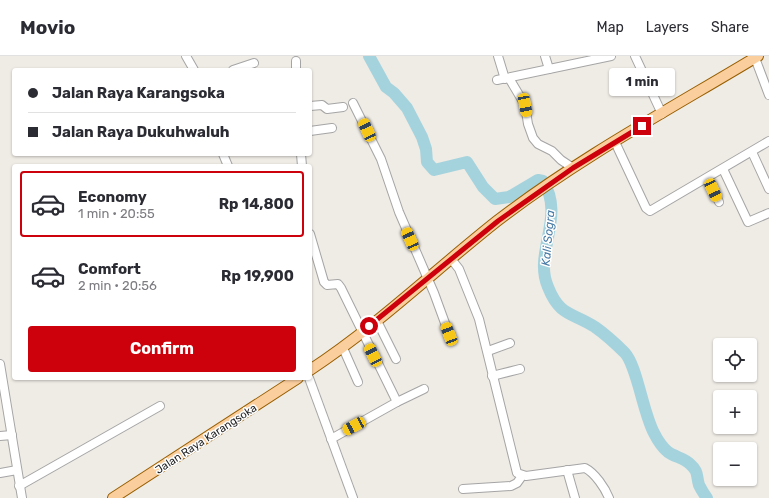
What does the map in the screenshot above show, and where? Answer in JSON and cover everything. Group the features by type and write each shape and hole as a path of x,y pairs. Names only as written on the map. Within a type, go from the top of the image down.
{"main road":[{"path":"312,369 343,348 498,221 537,193 573,168 724,75 756,57"},
{"name":"Jalan Raya Karangsoka","path":"113,498 295,380"}],"street":[{"path":"186,56 193,68"},
{"path":"498,56 504,79 525,105 528,124 533,138 538,144 552,151 561,160 573,168"},
{"path":"545,56 549,69"},
{"path":"504,79 549,69 578,60 611,56"},
{"path":"635,56 662,114"},
{"path":"756,57 769,95"},
{"path":"296,61 296,68"},
{"path":"240,68 254,63"},
{"path":"353,103 381,159 399,212 428,279 449,334"},
{"path":"312,106 322,105 324,109 343,106"},
{"path":"312,131 332,128"},
{"path":"615,142 647,210 652,210 769,141"},
{"path":"752,152 769,189"},
{"path":"723,169 748,222 769,213"},
{"path":"708,178 719,202"},
{"path":"312,241 324,282 327,285 340,285 397,402"},
{"path":"452,260 459,269 479,319 516,470 522,476"},
{"path":"377,321 396,359"},
{"path":"488,351 510,343"},
{"path":"343,348 358,382"},
{"path":"0,364 22,498"},
{"path":"492,376 520,369"},
{"path":"310,380 353,498"},
{"path":"331,439 397,402 424,389"},
{"path":"19,486 160,406"},
{"path":"0,436 12,435"},
{"path":"463,489 511,486 517,483 522,476 578,468 590,471 606,491 609,498"},
{"path":"0,473 17,470"},
{"path":"567,470 575,498"}],"waterway":[{"name":"Kali Sogra","path":"369,56 386,87 394,93 407,108 422,137 426,149 427,162 434,170 467,162 483,187 495,199 509,197 538,180 543,181 549,194 551,208 551,221 544,261 544,274 553,297 557,304 567,313 595,327 625,353 633,368 650,424 655,435 668,452 685,460 693,467 696,472 699,485 707,498"}],"route":[{"path":"369,326 452,260 498,221 573,168 642,126"}]}
